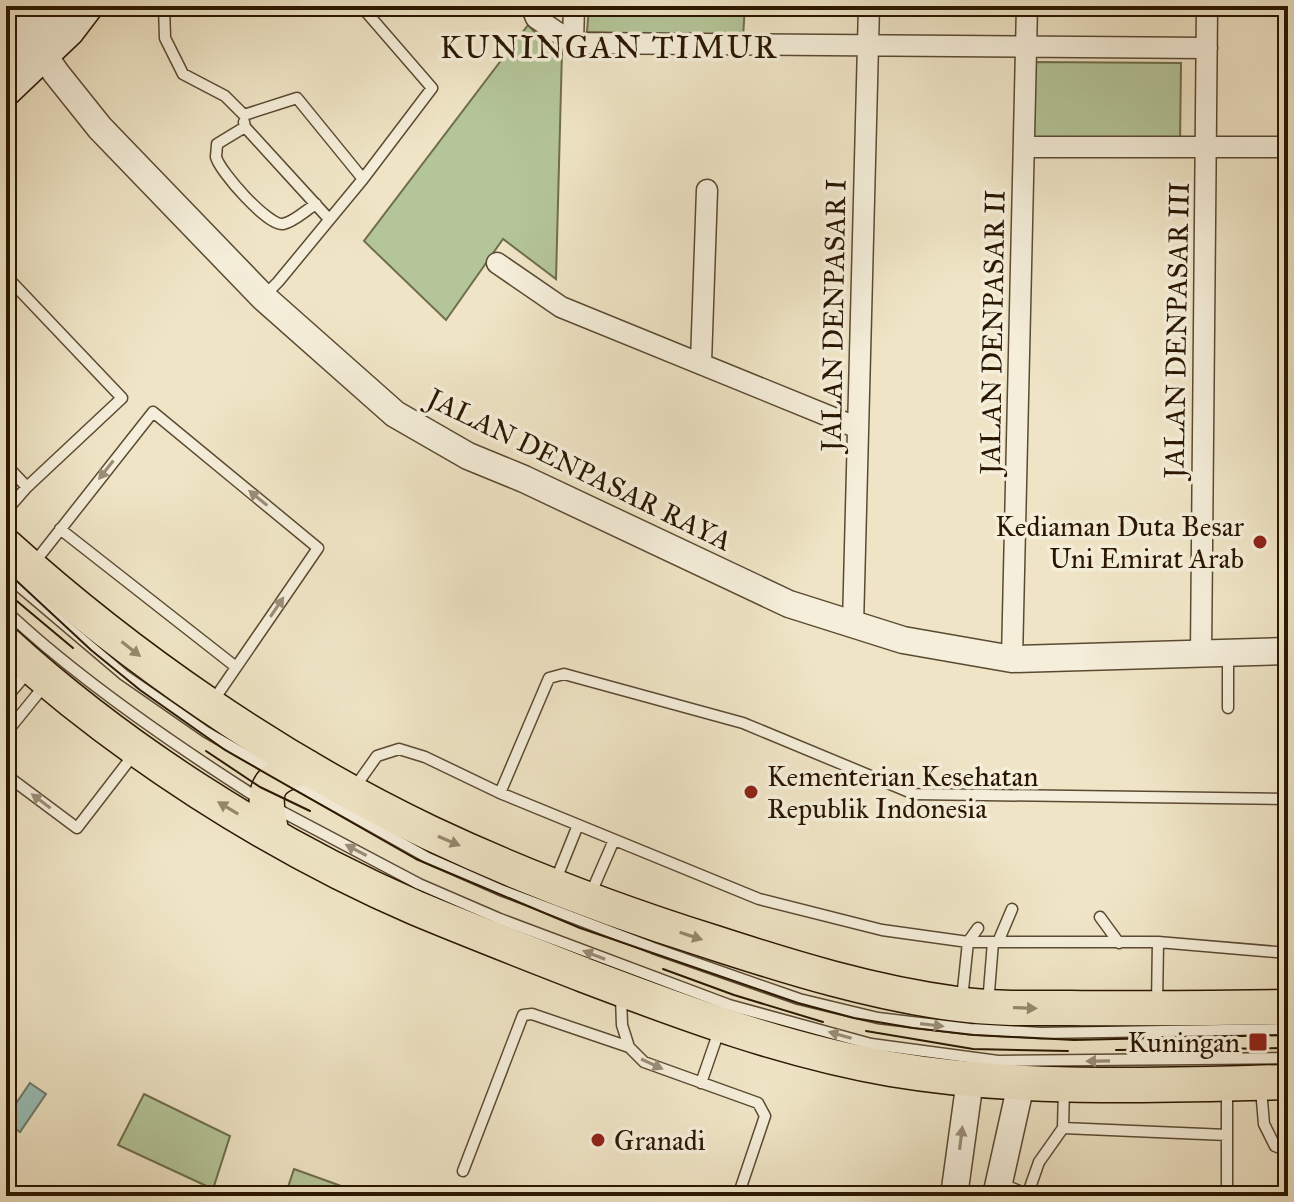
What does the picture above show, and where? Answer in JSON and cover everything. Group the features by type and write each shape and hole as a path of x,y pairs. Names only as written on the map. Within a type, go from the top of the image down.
{"main road":[{"path":"6,91 26,47 54,6"},
{"path":"26,47 69,31 88,6"},
{"path":"14,563 152,666 211,705 281,795 412,906 620,988 721,1024 828,1056 891,1069 1021,1084 1274,1082"},
{"path":"6,644 137,750 281,795 352,792 430,833 553,885 652,923 776,963 863,987 975,1006 1157,1009 1288,1007"}],"street":[{"name":"JALAN DENPASAR RAYA","path":"10,6 26,47 263,297 395,414 432,437 789,604 903,640 1012,659 1288,651"},
{"path":"531,6 536,18 573,43 1207,48"},
{"path":"573,43 574,6"},
{"name":"JALAN DENPASAR I","path":"853,625 869,6"},
{"name":"JALAN DENPASAR II","path":"1012,659 1027,6"},
{"name":"JALAN DENPASAR III","path":"1201,654 1207,6"},
{"path":"1024,147 1288,147"},
{"path":"701,362 707,190"},
{"path":"497,263 561,307 858,428"},
{"path":"954,1196 970,1080"},
{"path":"997,1189 1021,1084"}],"lane":[{"path":"164,6 165,38 183,74 225,96 329,219"},
{"path":"263,297 363,179 432,88 361,6"},
{"path":"316,204 287,223 279,224 266,218 221,168 216,156 217,144 244,121 297,98 363,179"},
{"path":"6,276 122,398 27,487 6,511"},
{"path":"211,705 318,548 153,412 60,529 14,563 124,675 206,732 281,795 419,884 500,919 729,1005 871,1044 998,1061 1288,1058"},
{"path":"6,465 27,487"},
{"path":"60,529 236,667"},
{"path":"6,611 91,681 205,764 503,891 799,999 878,1018 970,1029 1041,1033 1288,1029"},
{"path":"1228,653 1228,708"},
{"path":"6,698 40,674"},
{"path":"6,733 40,674"},
{"path":"500,793 549,678 564,674 743,723 914,794 1288,799"},
{"path":"352,792 377,756 399,749 425,757 500,793 759,899 882,930 968,942 1158,942 1288,953"},
{"path":"6,775 77,828 137,750"},
{"path":"553,885 578,825"},
{"path":"588,898 614,840"},
{"path":"975,1006 996,942 1012,909"},
{"path":"1100,917 1119,943"},
{"path":"975,1006 968,942 978,928"},
{"path":"1157,1009 1158,942"},
{"path":"620,988 622,1025 629,1047"},
{"path":"463,1171 523,1015 532,1014 629,1047 644,1062 758,1103 765,1116 738,1196"},
{"path":"701,1083 721,1024"},
{"path":"1274,1082 1264,1124 1275,1146 1288,1151"},
{"path":"1227,1084 1227,1196"},
{"path":"997,1189 1027,1195 1039,1162 1063,1128 1064,1085"},
{"path":"1063,1128 1227,1135"}],"green space":[{"path":"589,6 745,6 743,37 587,32"},
{"path":"528,25 545,43 562,51 556,279 503,239 446,320 364,241"},
{"path":"1035,62 1181,63 1180,144 1034,142"},
{"path":"144,1094 230,1136 213,1189 118,1145"},
{"path":"294,1169 369,1196 285,1196"}],"water":[{"path":"30,1083 46,1094 20,1132 6,1122 6,1118"}],"tram line":[{"path":"6,571 91,650 140,690 225,750 416,859 580,928 798,1003 854,1018 913,1028 974,1035 1074,1040 1288,1035"},
{"path":"6,592 73,648"},
{"path":"206,751 260,787 310,811"},
{"path":"663,969 823,1022"},
{"path":"866,1031 973,1049 1068,1051"},
{"path":"1116,1050 1288,1048"}],"place":[{"name":"Kediaman Duta Besar Uni Emirat Arab","path":"1260,542"},
{"name":"Kementerian Kesehatan Republik Indonesia","path":"751,792"},
{"name":"Kuningan","path":"1258,1042"},
{"name":"Granadi","path":"598,1140"}],"district":[{"name":"KUNINGAN TIMUR","path":"609,47"}]}
